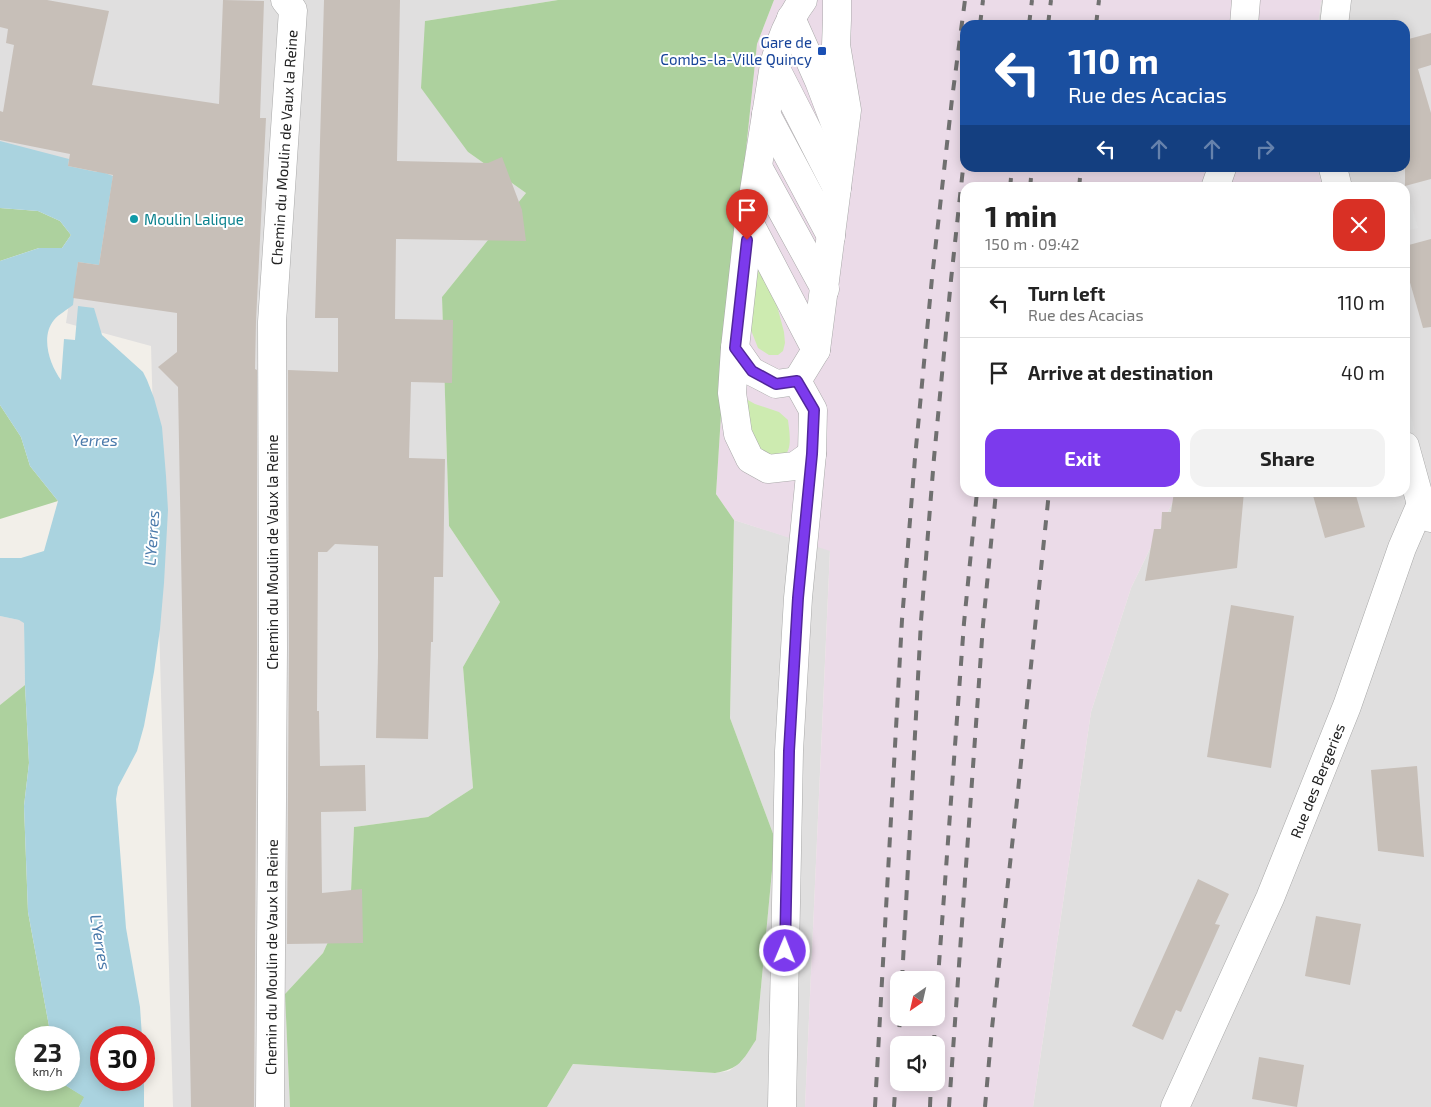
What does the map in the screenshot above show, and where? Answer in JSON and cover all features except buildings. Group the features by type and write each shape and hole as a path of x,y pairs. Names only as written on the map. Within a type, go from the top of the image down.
{"street":[{"name":"Chemin du Moulin de Vaux la Reine","path":"270,1107 273,648 272,322 293,10 285,0"},
{"path":"797,381 816,350 847,110 836,44 836,0"},
{"path":"1244,20 1246,0"},
{"path":"1335,20 1337,0"},
{"path":"797,9 819,81 843,144"},
{"path":"797,9 780,43 774,65 749,222 732,393 738,434 750,459 768,469 795,466 812,454"},
{"path":"774,65 838,188"},
{"path":"766,114 831,236"},
{"path":"758,167 825,289"},
{"path":"749,222 816,350"},
{"path":"735,348 752,371 776,384 797,381"},
{"path":"782,1107 789,751 798,598 812,454 814,410 797,381"},
{"name":"Rue des Bergeries","path":"1175,1107 1274,889 1347,706 1402,548 1426,511 1410,461"}],"shaded area":[{"path":"0,0 558,0 425,21 468,152 526,193 442,297 449,526 500,602 463,667 473,788 428,817 354,827 351,891 323,953 285,994 290,1107 173,1107 151,346 66,323 88,179 0,158"},
{"path":"774,0 1324,0 1321,1 1319,20 960,20 960,172 1318,172 1321,182 960,182 960,497 1175,497 1131,588 1091,712 1033,1107 805,1107 830,551 734,520 716,494 725,352 757,44"},
{"path":"1431,0 1431,1107 1033,1107 1091,712 1131,588 1175,497 1410,497 1410,182 1321,182 1318,172 1410,172 1410,20 1319,20 1321,1"},
{"path":"1410,203 1418,228 1410,230"},
{"path":"1410,412 1415,432 1410,433"},
{"path":"734,520 830,550 805,1107 547,1107 573,1064 715,1073 729,1071 741,1062 756,1040 775,839 730,718"},
{"path":"0,616 24,622 25,685 0,705"}],"green space":[{"path":"558,0 774,0 757,44 725,352 716,494 734,520 730,718 775,839 756,1040 740,1063 730,1069 715,1073 573,1064 547,1107 290,1107 285,994 323,953 351,891 354,827 428,817 473,788 463,667 500,602 449,526 442,297 526,193 468,152 421,88 425,21"},
{"path":"0,208 38,211 60,221 71,235 62,248 39,248 0,261"},
{"path":"757,266 775,298 784,332 785,343 783,351 778,355 769,355 758,348 749,325"},
{"path":"746,399 779,412 788,420 790,441 785,455 779,457 765,455 753,440"},
{"path":"0,405 21,437 30,466 58,501 0,519"},
{"path":"25,685 29,763 24,806 28,912 49,1026 15,1026 15,1091 75,1091 85,1097 79,1107 0,1107 0,705"}],"water":[{"name":"Yerres","path":"0,141 69,159 68,166 97,172 97,170 113,176 99,265 78,262 73,305 56,318 50,327 47,342 48,351 53,367 61,380 64,339 75,340 78,306 94,308 102,335 143,372 154,398 162,427 168,510 160,629 144,726 137,751 118,787 116,799 126,928 140,1007 141,1026 90,1026 90,1091 144,1091 144,1107 79,1107 84,1097 74,1091 80,1091 80,1026 49,1026 28,912 24,806 29,763 24,623 0,616 0,558 21,558 44,551 58,501 30,466 21,437 0,405 0,261 39,248 62,248 71,235 60,221 38,211 0,208"}],"railway":[{"path":"962,20 965,0"},
{"path":"981,20 983,0"},
{"path":"1030,20 1032,0"},
{"path":"1049,20 1051,0"},
{"path":"1097,20 1099,0"},
{"path":"875,1107 902,620 932,278 960,38"},
{"path":"962,182 963,172"},
{"path":"1011,182 1012,172"},
{"path":"1031,182 1032,172"},
{"path":"1080,182 1081,172"},
{"path":"902,971 921,621 934,458 960,196"},
{"path":"938,971 964,623 977,497"},
{"path":"949,1107 983,625 996,497"},
{"path":"985,1107 1048,497"},
{"path":"894,1107 899,1026"},
{"path":"934,1036 935,1026"},
{"path":"930,1107 931,1091"}],"place":[{"name":"Gare de Combs-la-Ville Quincy","path":"822,51"},
{"name":"Moulin Lalique","path":"134,219"}],"route":[{"path":"747,240 735,348 752,371 776,384 797,381 814,410 812,454 798,598 789,751 785,951"}],"water label":[{"name":"L'Yerres","path":"151,538"},
{"name":"L'Yerres","path":"101,942"}]}
